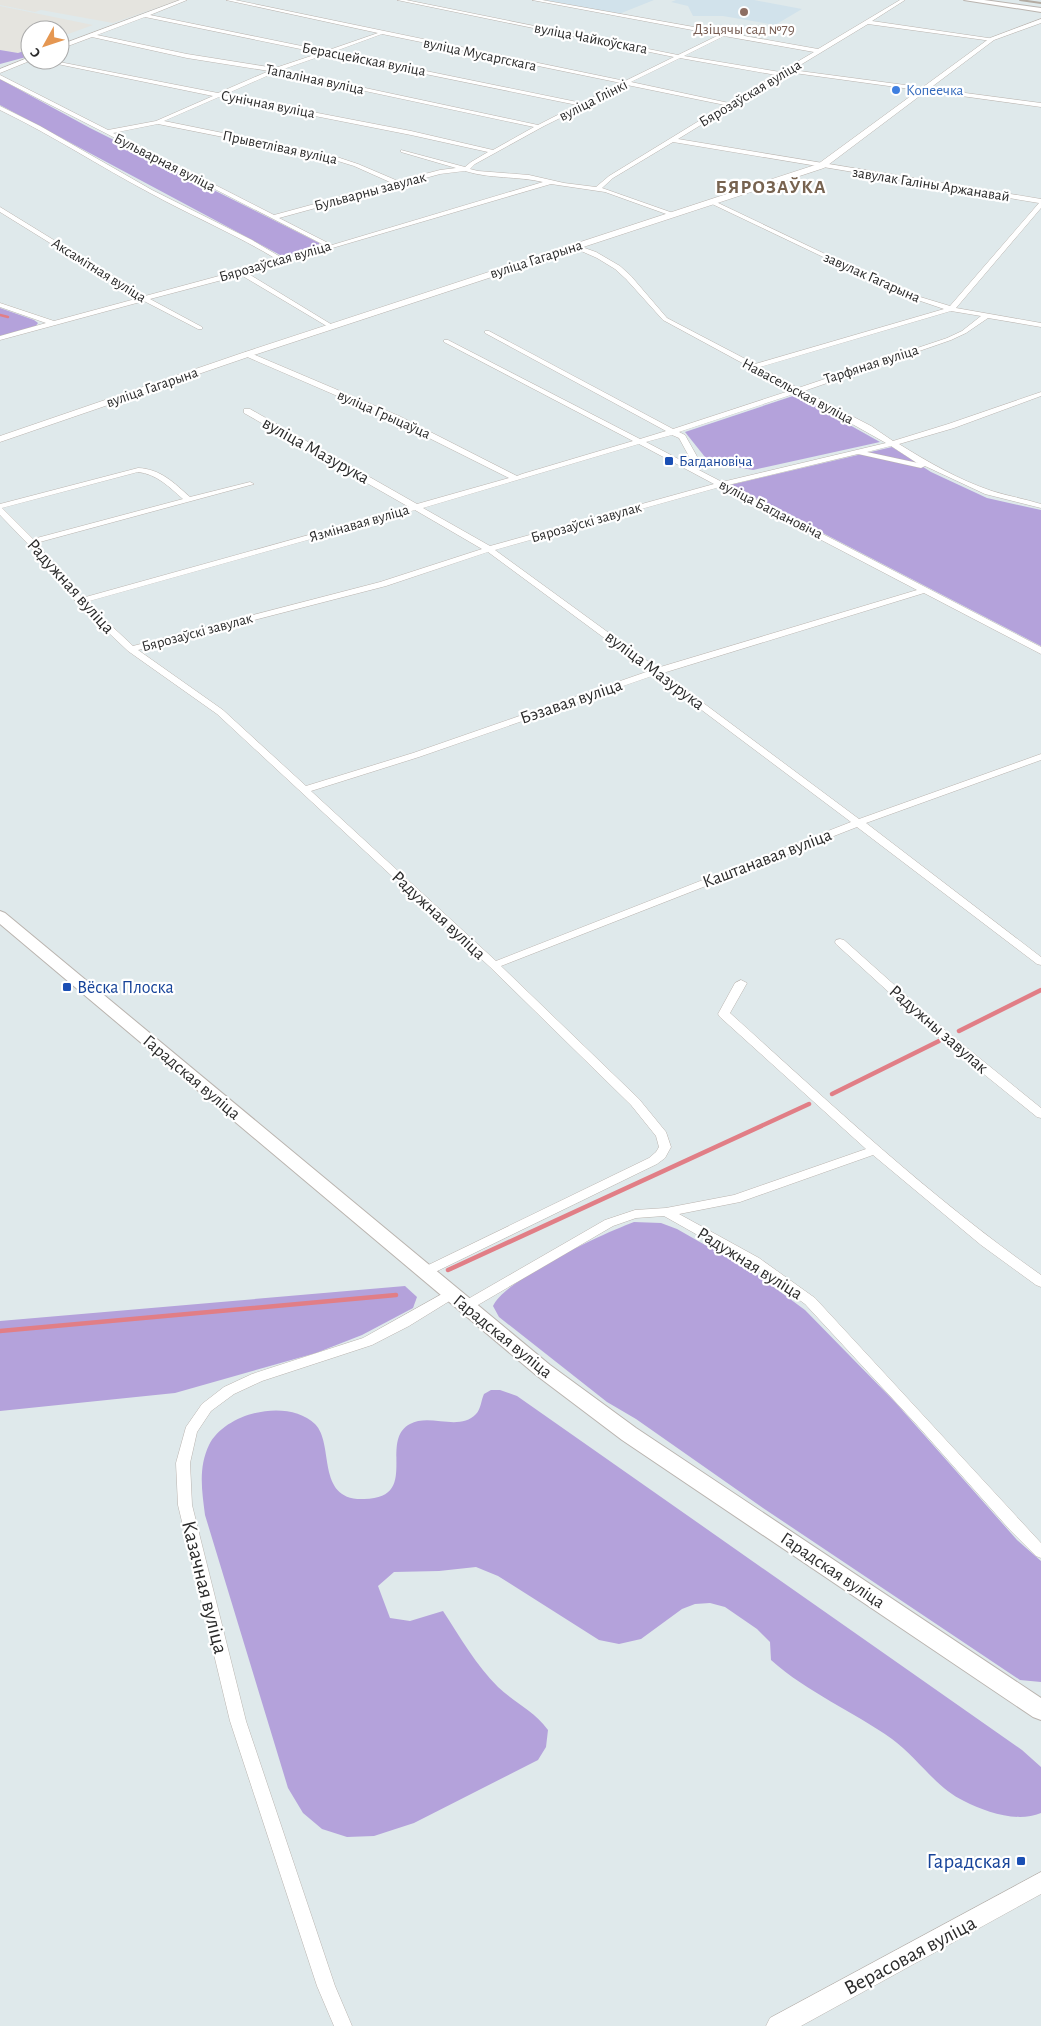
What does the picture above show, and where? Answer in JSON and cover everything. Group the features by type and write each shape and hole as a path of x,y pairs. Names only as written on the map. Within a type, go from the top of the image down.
{"main road":[{"path":"968,0 1041,10"},
{"name":"Гарадская вуліца","path":"0,916 543,1370 629,1434 1041,1710"}],"street":[{"path":"70,43 185,0"},
{"name":"вуліца Мусаргскага","path":"228,0 382,34 732,105"},
{"name":"вуліца Чайкоўскага","path":"399,0 679,56 786,73"},
{"path":"534,0 818,51"},
{"name":"Бярозаўская вуліца","path":"598,188 602,183 786,73 818,51 903,0"},
{"name":"Берасцейская вуліца","path":"144,15 226,33 329,51 584,105"},
{"name":"вуліца Гагарына","path":"0,439 248,354 821,166 842,152 923,88 992,39 1041,21"},
{"path":"867,22 992,39"},
{"name":"Прыветлівая вуліца","path":"107,132 158,122 276,70 382,34"},
{"name":"Тапаліная вуліца","path":"90,35 187,56 276,70 540,127"},
{"name":"вуліца Глінкі","path":"467,169 473,163 540,127 722,35"},
{"path":"0,65 20,61"},
{"path":"0,71 20,63"},
{"name":"Сунічная вуліца","path":"70,66 495,152"},
{"path":"786,73 923,88 1041,105"},
{"name":"Бульварная вуліца","path":"0,77 330,246"},
{"name":"Бульварная вуліца","path":"0,108 70,143 151,191 258,245 282,260"},
{"path":"0,118 14,115"},
{"name":"Прыветлівая вуліца","path":"158,122 329,156 356,164 397,183"},
{"name":"завулак Галіны Аржанавай","path":"673,140 1041,203"},
{"path":"403,151 467,169 598,188 671,214"},
{"name":"Бульварны завулак","path":"274,217 440,172 467,169"},
{"name":"Бярозаўская вуліца","path":"0,338 241,272 550,182"},
{"name":"завулак Гагарына","path":"712,202 905,294 951,309 1041,325"},
{"path":"951,309 1041,203"},
{"name":"Аксамітная вуліца","path":"0,209 143,298 200,328"},
{"name":"Навасельская вуліца","path":"574,246 606,259 624,273 653,308 665,319 894,443 935,469 988,492 1041,506"},
{"path":"241,272 332,327"},
{"path":"0,305 55,324"},
{"name":"Тарфяная вуліца","path":"754,367 951,309"},
{"name":"Тарфяная вуліца","path":"637,442 949,339 964,332 988,315"},
{"path":"487,332 673,431 682,437 691,450 695,460 693,469"},
{"name":"вуліца Багдановіча","path":"446,342 1041,651"},
{"name":"вуліца Грыцаўца","path":"248,354 396,418 517,479"},
{"name":"Бярозаўскі завулак","path":"131,649 383,584 489,549 722,484 836,455 894,443 951,426 1041,394"},
{"name":"вуліца Мазурука","path":"247,411 489,549 1041,962"},
{"name":"Язмінавая вуліца","path":"80,601 517,479 637,442"},
{"path":"836,455 857,452 935,469"},
{"path":"0,508 138,470 156,472 188,500"},
{"path":"31,542 250,484"},
{"name":"Радужная вуліца","path":"0,508 80,601 131,649 220,712 494,965 635,1102 662,1136 665,1147 661,1155 653,1161 424,1272"},
{"name":"Бэзавая вуліца","path":"304,790 416,755 655,672 925,590"},
{"name":"Каштанавая вуліца","path":"494,965 857,823 1041,757"},
{"name":"Радужны завулак","path":"840,942 942,1034 1041,1114"},
{"path":"741,982 724,1014 875,1150 985,1242 1041,1282"},
{"path":"466,1306 609,1223 636,1214 666,1212 736,1199 875,1150"},
{"name":"Радужная вуліца","path":"666,1212 754,1261 810,1301 922,1421 1015,1526 1041,1552"},
{"name":"Казачная вуліца","path":"343,2026 326,1986 238,1721 182,1486 185,1444 204,1410 216,1398 233,1387 275,1370 334,1354 372,1340 451,1294"},
{"name":"Верасовая вуліца","path":"778,2026 948,1935 1041,1882"}],"shaded area":[{"path":"0,0 179,0 113,23 41,10 35,12 0,5"},
{"path":"544,0 654,0 619,14"},
{"name":"Дзіцячы сад №79","path":"676,0 754,0 802,9 775,25 723,16 693,16 688,6 671,2"},
{"path":"0,6 69,20 20,20 20,52 0,50"},
{"path":"70,20 93,25 70,33"},
{"path":"0,50 20,52 20,59 0,64"},
{"path":"0,79 90,128 319,243 319,248 282,256 0,105"},
{"path":"0,308 38,323 35,327 0,336"},
{"path":"796,395 880,442 753,470 709,462 685,432"},
{"path":"892,447 931,472 987,498 1041,510 1041,646 730,485"},
{"path":"634,1222 661,1223 677,1229 756,1274 805,1310 895,1402 1017,1540 1041,1561 1041,1682 1020,1680 763,1508 636,1419 607,1402 499,1317 493,1306 501,1295 516,1283 535,1270 579,1246"},
{"path":"405,1286 417,1297 413,1308 362,1335 316,1353 175,1393 0,1411 0,1321"},
{"path":"491,1390 500,1390 517,1396 1022,1750 1041,1767 1041,1813 1022,1817 1002,1815 982,1809 954,1795 944,1788 892,1739 785,1672 771,1660 770,1642 757,1629 725,1607 710,1603 695,1604 682,1609 641,1639 619,1644 599,1640 498,1576 476,1567 439,1571 394,1572 378,1586 390,1618 410,1621 443,1611 490,1678 504,1693 536,1717 548,1730 546,1747 538,1760 414,1823 374,1836 347,1837 322,1829 303,1813 288,1788 205,1515 202,1471 209,1445 217,1434 229,1424 258,1412 289,1412 303,1416 315,1424 321,1433 332,1481 338,1491 349,1497 364,1499 381,1496 391,1489 395,1479 397,1443 401,1432 410,1424 418,1421 461,1422 469,1419 478,1412 484,1394"}],"waterway":[{"path":"0,315 8,317"},
{"path":"959,1031 1041,990"},
{"path":"832,1094 939,1041"},
{"path":"448,1270 809,1104"},
{"path":"0,1331 396,1295"}],"railway":[{"path":"1020,0 1041,3"}],"place":[{"name":"Дзіцячы сад №79","path":"744,12"},
{"name":"Копеечка","path":"896,90"},
{"name":"Багдановіча","path":"669,461"},
{"name":"Вёска Плоска","path":"67,987"},
{"name":"Гарадская","path":"1021,1861"}],"district":[{"name":"БЯРОЗАЎКА","path":"771,186"}]}
